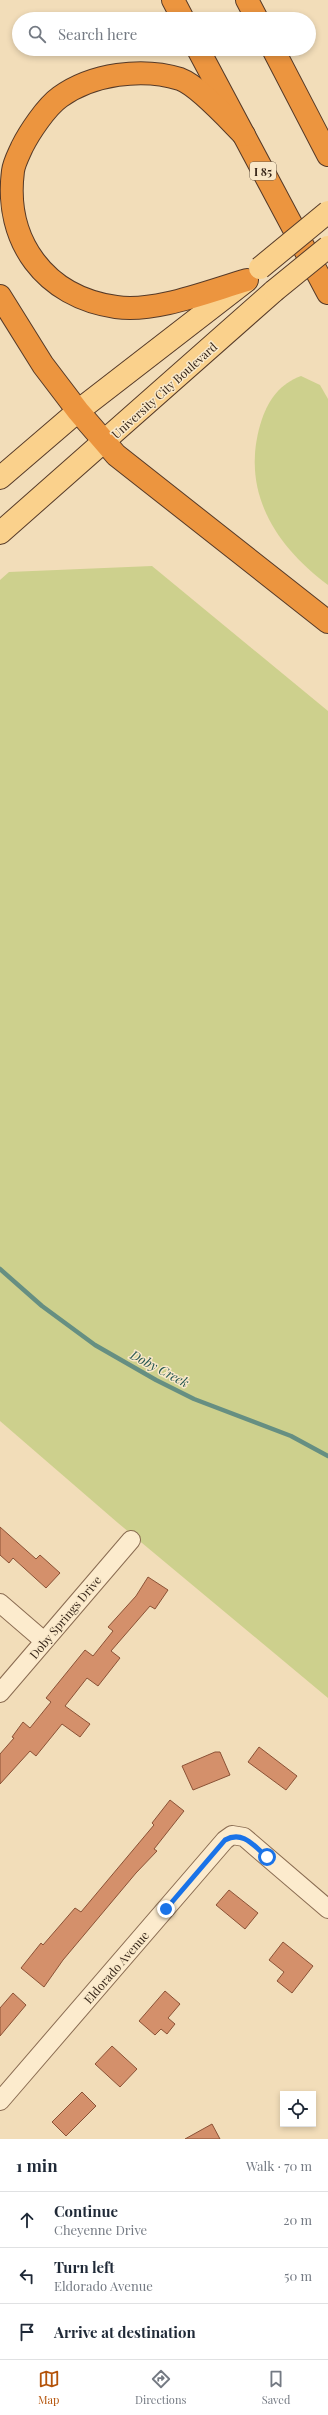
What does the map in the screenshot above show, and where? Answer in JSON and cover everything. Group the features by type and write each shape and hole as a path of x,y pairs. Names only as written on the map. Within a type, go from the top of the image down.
{"highway":[{"path":"173,0 179,12"},
{"path":"248,0 254,12"},
{"name":"I 85","path":"202,56 328,293"},
{"path":"277,56 328,155"},
{"path":"244,135 213,103 181,79 132,72 93,80 59,98 28,134 13,169 12,206 21,236 34,264 55,285 85,300 116,308 152,306 254,274"},
{"path":"0,296 43,365 78,411 105,442 136,471 328,622"}],"main road":[{"path":"0,478 78,411 254,274 328,212"},
{"name":"University City Boulevard","path":"0,533 105,442 274,291 328,247"}],"street":[{"name":"Doby Springs Drive","path":"0,1693 131,1540"},
{"path":"0,1603 44,1641"},
{"name":"Eldorado Avenue","path":"0,2101 225,1840 232,1836 244,1837 328,1909"}],"green space":[{"path":"301,376 320,385 328,399 328,585 308,569 277,533 266,512 258,491 255,468 256,444 262,419 268,405 281,388 287,383"},
{"path":"152,566 328,711 328,1698 118,1523 0,1421 0,580 9,572"}],"building":[{"path":"0,1527 36,1559 40,1555 60,1573 46,1588 13,1558 9,1563 0,1555"},
{"path":"148,1577 168,1590 155,1609 150,1606 111,1651 120,1658 98,1686 87,1678 65,1706 90,1724 80,1737 62,1724 36,1756 30,1751 0,1784 0,1754 14,1738 12,1737 23,1722 30,1728 51,1702 46,1698 85,1650 93,1656 113,1631 108,1627 136,1596"},
{"path":"259,1747 297,1776 286,1790 248,1762"},
{"path":"215,1752 220,1752 230,1775 193,1790 182,1766"},
{"path":"170,1800 184,1811 154,1849 157,1851 136,1873 63,1960 44,1987 21,1968 41,1943 43,1945 75,1908 81,1912 154,1825 152,1823"},
{"path":"229,1890 258,1913 245,1929 216,1905"},
{"path":"283,1942 313,1966 292,1993 277,1981 284,1972 269,1960"},
{"path":"165,1991 180,2004 168,2018 175,2024 167,2034 161,2029 155,2035 139,2021"},
{"path":"13,1993 26,2005 0,2036 0,2008"},
{"path":"112,2046 137,2069 120,2087 95,2064"},
{"path":"82,2092 96,2106 66,2136 52,2122"},
{"path":"212,2124 220,2139 185,2139"}],"waterway":[{"name":"Doby Creek","path":"0,1269 42,1306 95,1345 156,1380 194,1399 291,1436 328,1456"}],"route":[{"path":"166,1909 225,1840 232,1836 238,1835 244,1837 267,1857"}]}
